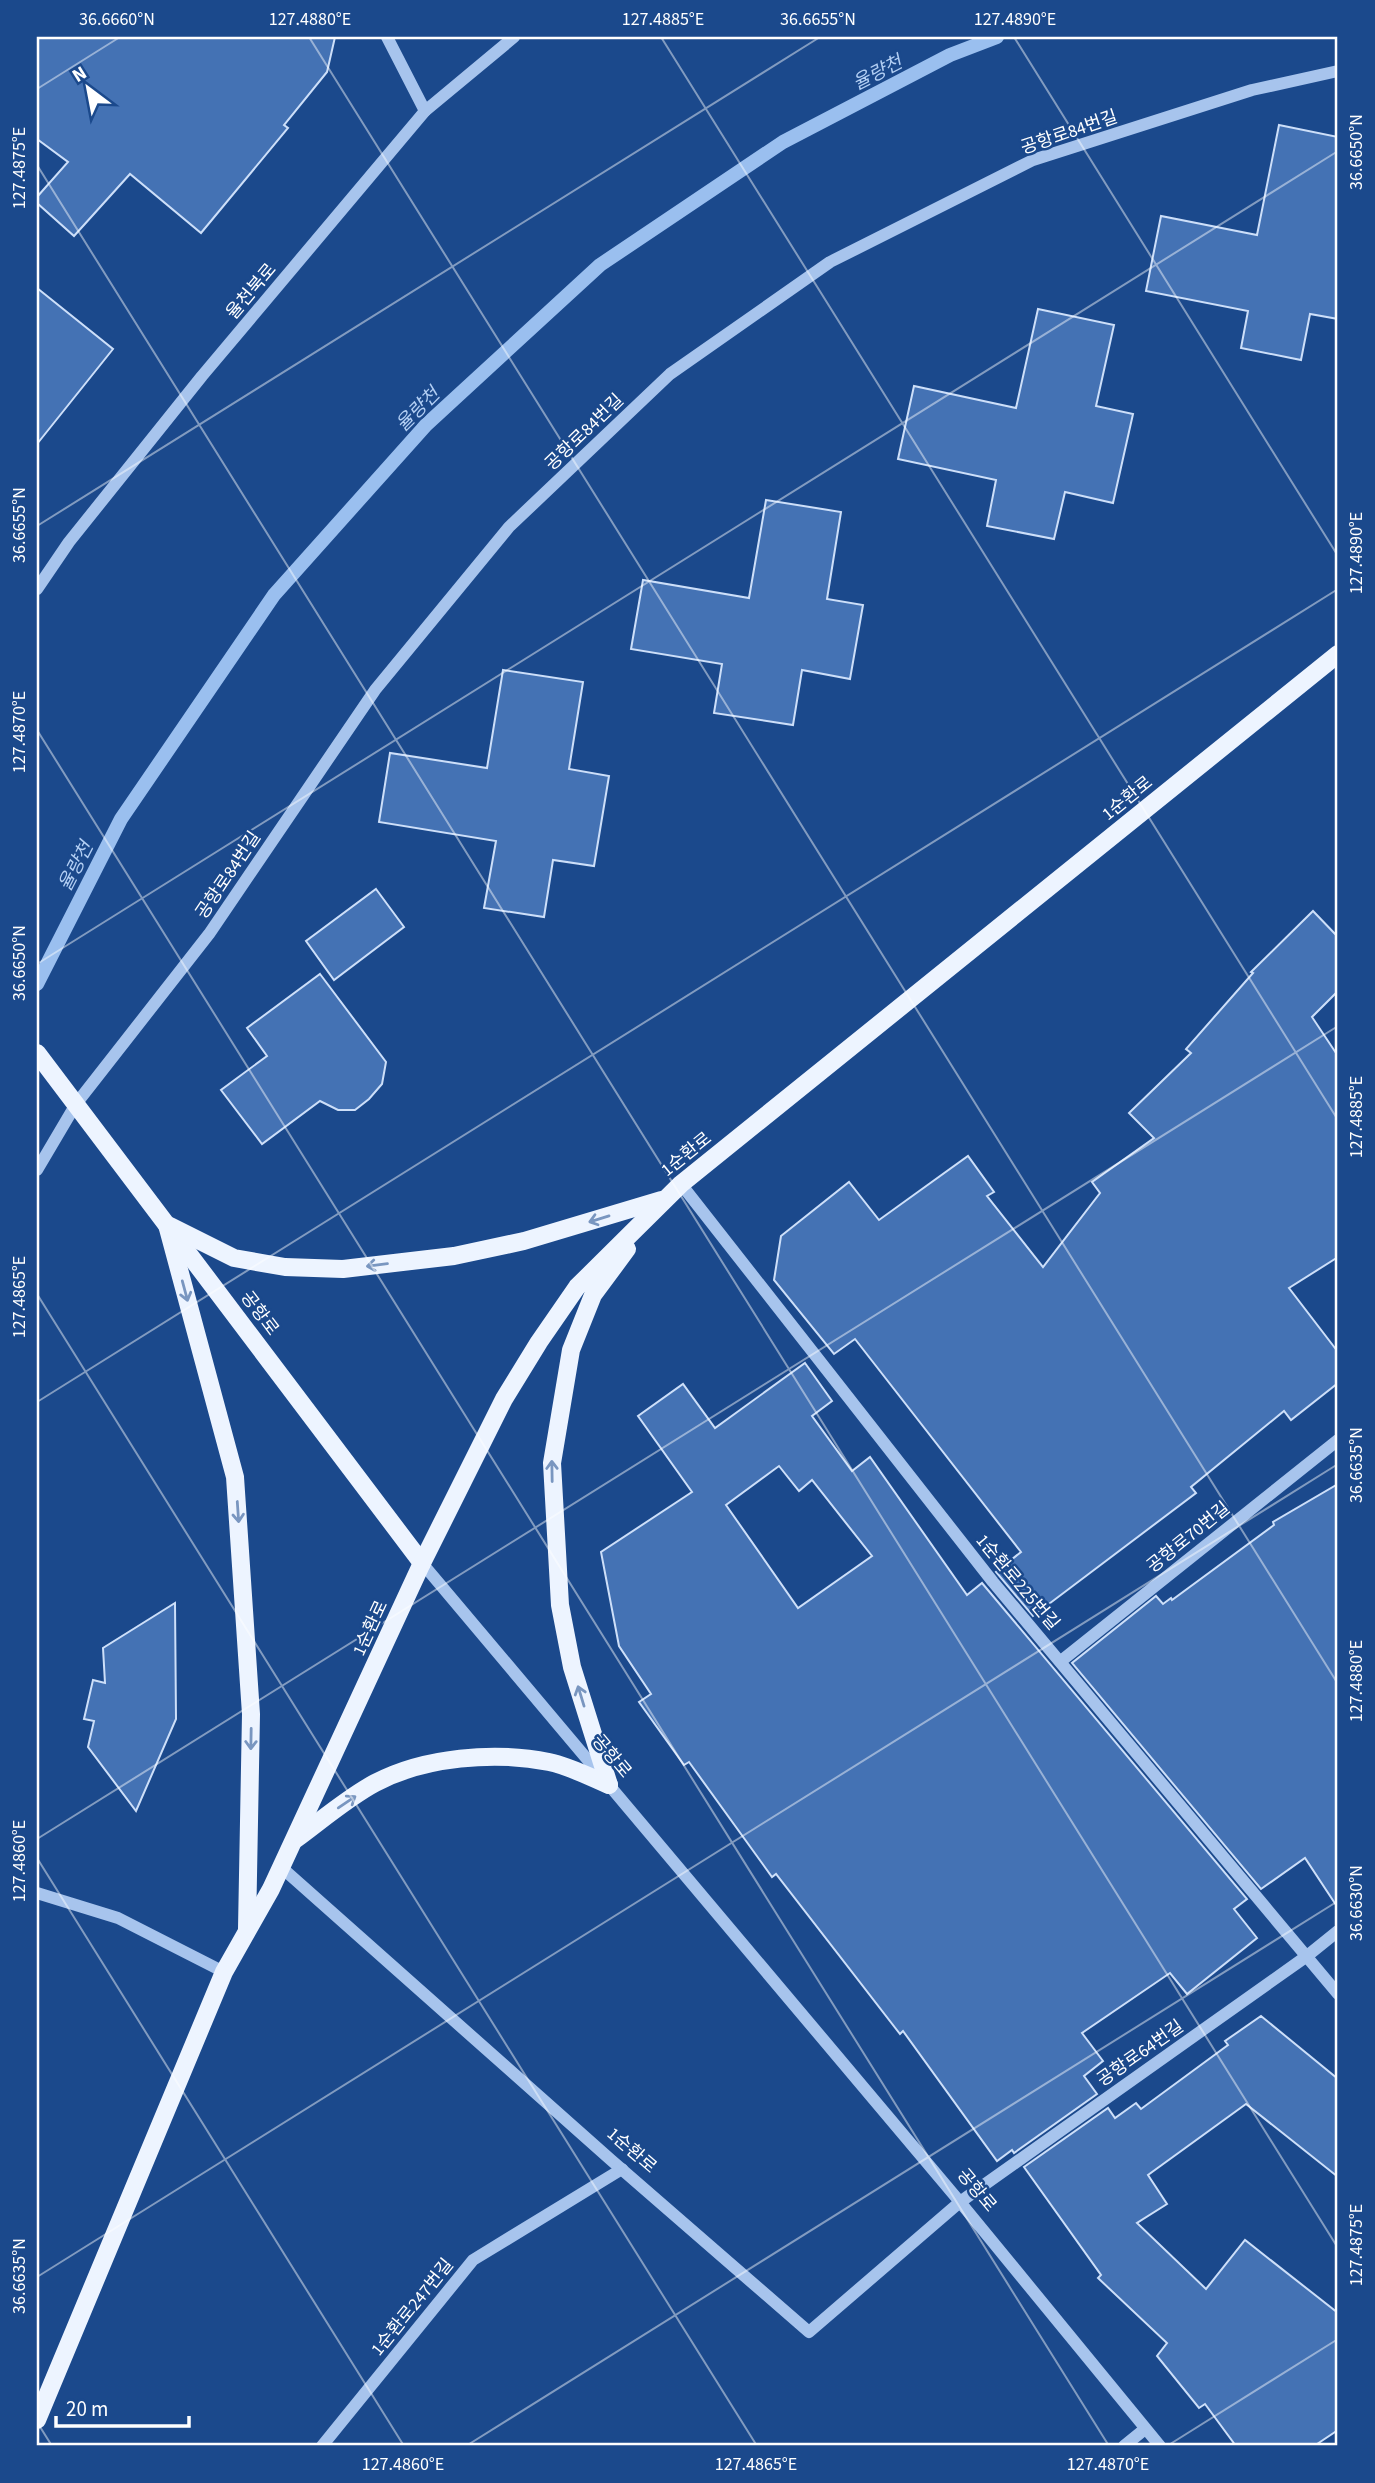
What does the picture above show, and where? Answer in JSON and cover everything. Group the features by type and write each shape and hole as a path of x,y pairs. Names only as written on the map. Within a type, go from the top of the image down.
{"main road":[{"name":"1순환로","path":"37,2420 225,1972 281,1867 422,1563 505,1399 539,1342 577,1287 681,1184 1338,654"},
{"name":"공항로","path":"37,1053 422,1563"},
{"path":"167,1225 234,1258 285,1267 343,1269 454,1256 524,1241 664,1199"},
{"path":"609,1785 572,1667 560,1605 552,1463 571,1350 593,1295 664,1199"},
{"path":"167,1225 235,1477 251,1714 247,1932"},
{"path":"292,1843 374,1784 406,1769 475,1757 510,1757 551,1762 609,1785"}],"street":[{"path":"387,37 425,111"},
{"name":"율천북로","path":"37,589 69,542 202,376 425,111 514,37"},
{"name":"공항로84번길","path":"37,1170 76,1104 209,934 367,701 392,669 509,527 670,374 830,262 1033,160 1252,89 1338,71"},
{"name":"1순환로225번길","path":"681,1184 977,1562 1338,1994"},
{"name":"공항로70번길","path":"1061,1661 1338,1440"},
{"name":"공항로","path":"422,1563 960,2202 1160,2446"},
{"name":"1순환로","path":"281,1867 809,2332 960,2202"},
{"path":"37,1894 118,1918 225,1972"},
{"name":"공항로64번길","path":"960,2202 1307,1956 1338,1931"},
{"name":"1순환로247번길","path":"323,2446 473,2260 622,2169"},
{"path":"1124,2446 1145,2429"}],"building":[{"path":"37,37 335,37 327,72 284,125 288,128 201,233 130,174 74,236 37,203 37,197 68,162 37,139"},
{"path":"1279,125 1338,137 1338,319 1310,314 1301,360 1241,348 1248,311 1146,291 1161,216 1257,235"},
{"path":"37,288 113,349 37,444"},
{"path":"1038,309 1114,325 1096,406 1133,414 1113,503 1065,492 1054,539 987,526 996,480 898,459 914,386 1016,408"},
{"path":"766,500 841,512 827,599 863,605 850,679 802,670 793,725 714,713 722,664 631,649 643,580 749,598"},
{"path":"503,670 583,682 569,769 609,776 594,866 553,860 544,917 484,908 496,841 379,822 390,753 487,768"},
{"path":"376,889 404,927 334,980 306,941"},
{"path":"1313,911 1338,937 1338,991 1312,1017 1338,1056 1338,1257 1289,1288 1338,1352 1338,1383 1291,1420 1284,1411 1191,1487 1196,1493 1033,1616 996,1572 1021,1552 855,1339 834,1354 774,1280 781,1236 849,1182 879,1220 968,1156 994,1192 987,1196 1043,1267 1100,1193 1092,1182 1154,1138 1129,1113 1191,1053 1186,1049 1253,973 1251,972"},
{"path":"320,974 386,1062 382,1084 355,1110 338,1110 320,1101 262,1144 221,1090 267,1056 247,1028"},
{"path":"805,1363 832,1401 812,1416 852,1471 870,1457 967,1595 982,1583 1247,1899 1234,1909 1257,1938 1187,1994 1170,1973 1082,2033 1103,2061 1084,2076 1097,2094 1014,2153 1012,2150 997,2161 903,2031 900,2034 776,1874 772,1877 689,1762 684,1765 639,1702 651,1694 619,1646 601,1552 692,1492 638,1416 683,1384 715,1428","holes":["779,1466 799,1491 812,1480 872,1556 798,1608 726,1505"]},
{"path":"1338,1484 1338,1908 1305,1858 1261,1889 1072,1663 1156,1596 1163,1604 1171,1598 1172,1600 1274,1525 1273,1522"},
{"path":"175,1603 176,1719 136,1811 88,1747 94,1721 84,1719 93,1680 105,1683 103,1648"},
{"path":"1261,2016 1338,2079 1338,2177 1246,2104 1148,2175 1167,2204 1137,2223 1206,2289 1245,2240 1338,2313 1338,2430 1314,2446 1236,2446 1205,2404 1199,2408 1157,2356 1167,2343 1098,2278 1101,2275 1024,2167 1108,2108 1115,2118 1136,2103 1141,2109 1228,2045 1225,2041"}],"waterway":[{"name":"율량천","path":"37,984 121,819 274,595 426,425 600,265 783,142 950,55 997,37"}]}
